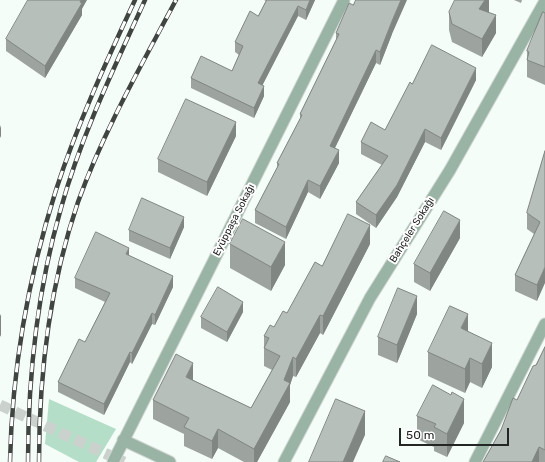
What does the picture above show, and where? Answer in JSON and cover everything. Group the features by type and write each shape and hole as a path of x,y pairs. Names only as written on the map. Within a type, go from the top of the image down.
{"street":[{"name":"Eyüppaşa Sokağı","path":"113,462 344,0"},
{"name":"Bahçeler Sokağı","path":"284,462 367,303 450,170 545,1"},
{"path":"475,462 545,324"},
{"path":"123,440 170,462"}],"green space":[{"path":"49,399 116,429 96,462 79,462 45,444"}],"building":[{"path":"28,0 81,0 80,2 82,3 45,66 6,39"},
{"path":"267,0 310,0 306,10 298,6 258,83 264,86 254,108 191,78 201,56 232,71 243,46 235,42 250,11 258,16"},
{"path":"356,0 401,0 380,52 376,50 330,146 339,150 320,186 308,180 286,227 255,210 279,164 277,163 302,115 300,114 339,34 336,33 349,3 353,5"},
{"path":"455,0 485,0 479,9 496,15 482,39 452,24 449,12"},
{"path":"543,12 545,13 545,67 527,60 529,52 527,51"},
{"path":"432,45 476,68 441,138 425,129 397,185 376,215 356,202 388,156 361,142 371,122 385,130 410,82 412,84"},
{"path":"186,99 236,122 207,182 158,159"},
{"path":"545,151 545,267 537,285 515,275 540,222 527,213"},
{"path":"142,198 184,217 170,248 129,230"},
{"path":"444,211 460,220 430,273 414,264"},
{"path":"348,214 370,225 323,316 320,315 296,359 293,357 284,380 290,383 254,449 218,429 212,441 184,427 189,418 153,400 176,354 193,363 186,377 251,408 280,356 264,348 269,338 264,336 270,325 274,327 283,311 287,313 315,262 322,266"},
{"path":"243,219 285,242 271,267 230,244"},
{"path":"96,232 129,248 126,254 173,276 155,315 152,313 132,353 130,352 104,404 58,382 79,339 85,342 110,293 75,278"},
{"path":"218,287 243,302 227,332 201,317"},
{"path":"398,288 417,296 397,345 378,337"},
{"path":"450,306 468,314 461,328 492,343 482,364 470,358 465,369 428,352"},
{"path":"545,347 545,450 539,447 532,462 483,462 501,430 513,398 517,400 533,366 536,365"},
{"path":"433,385 451,395 452,392 464,399 447,434 434,427 436,424 417,416"},
{"path":"336,399 365,411 343,462 309,462"},
{"path":"386,456 400,462 383,462"}],"tunnel":[{"path":"0,405 124,462"}],"railway":[{"path":"10,462 14,393 23,324 37,257 46,223 64,166 83,118 135,0"},
{"path":"28,462 28,430 32,366 40,302 53,239 69,181 88,128 145,0"},
{"path":"39,462 41,396 48,330 53,298 68,234 78,202 99,150 123,100 176,0"}]}
